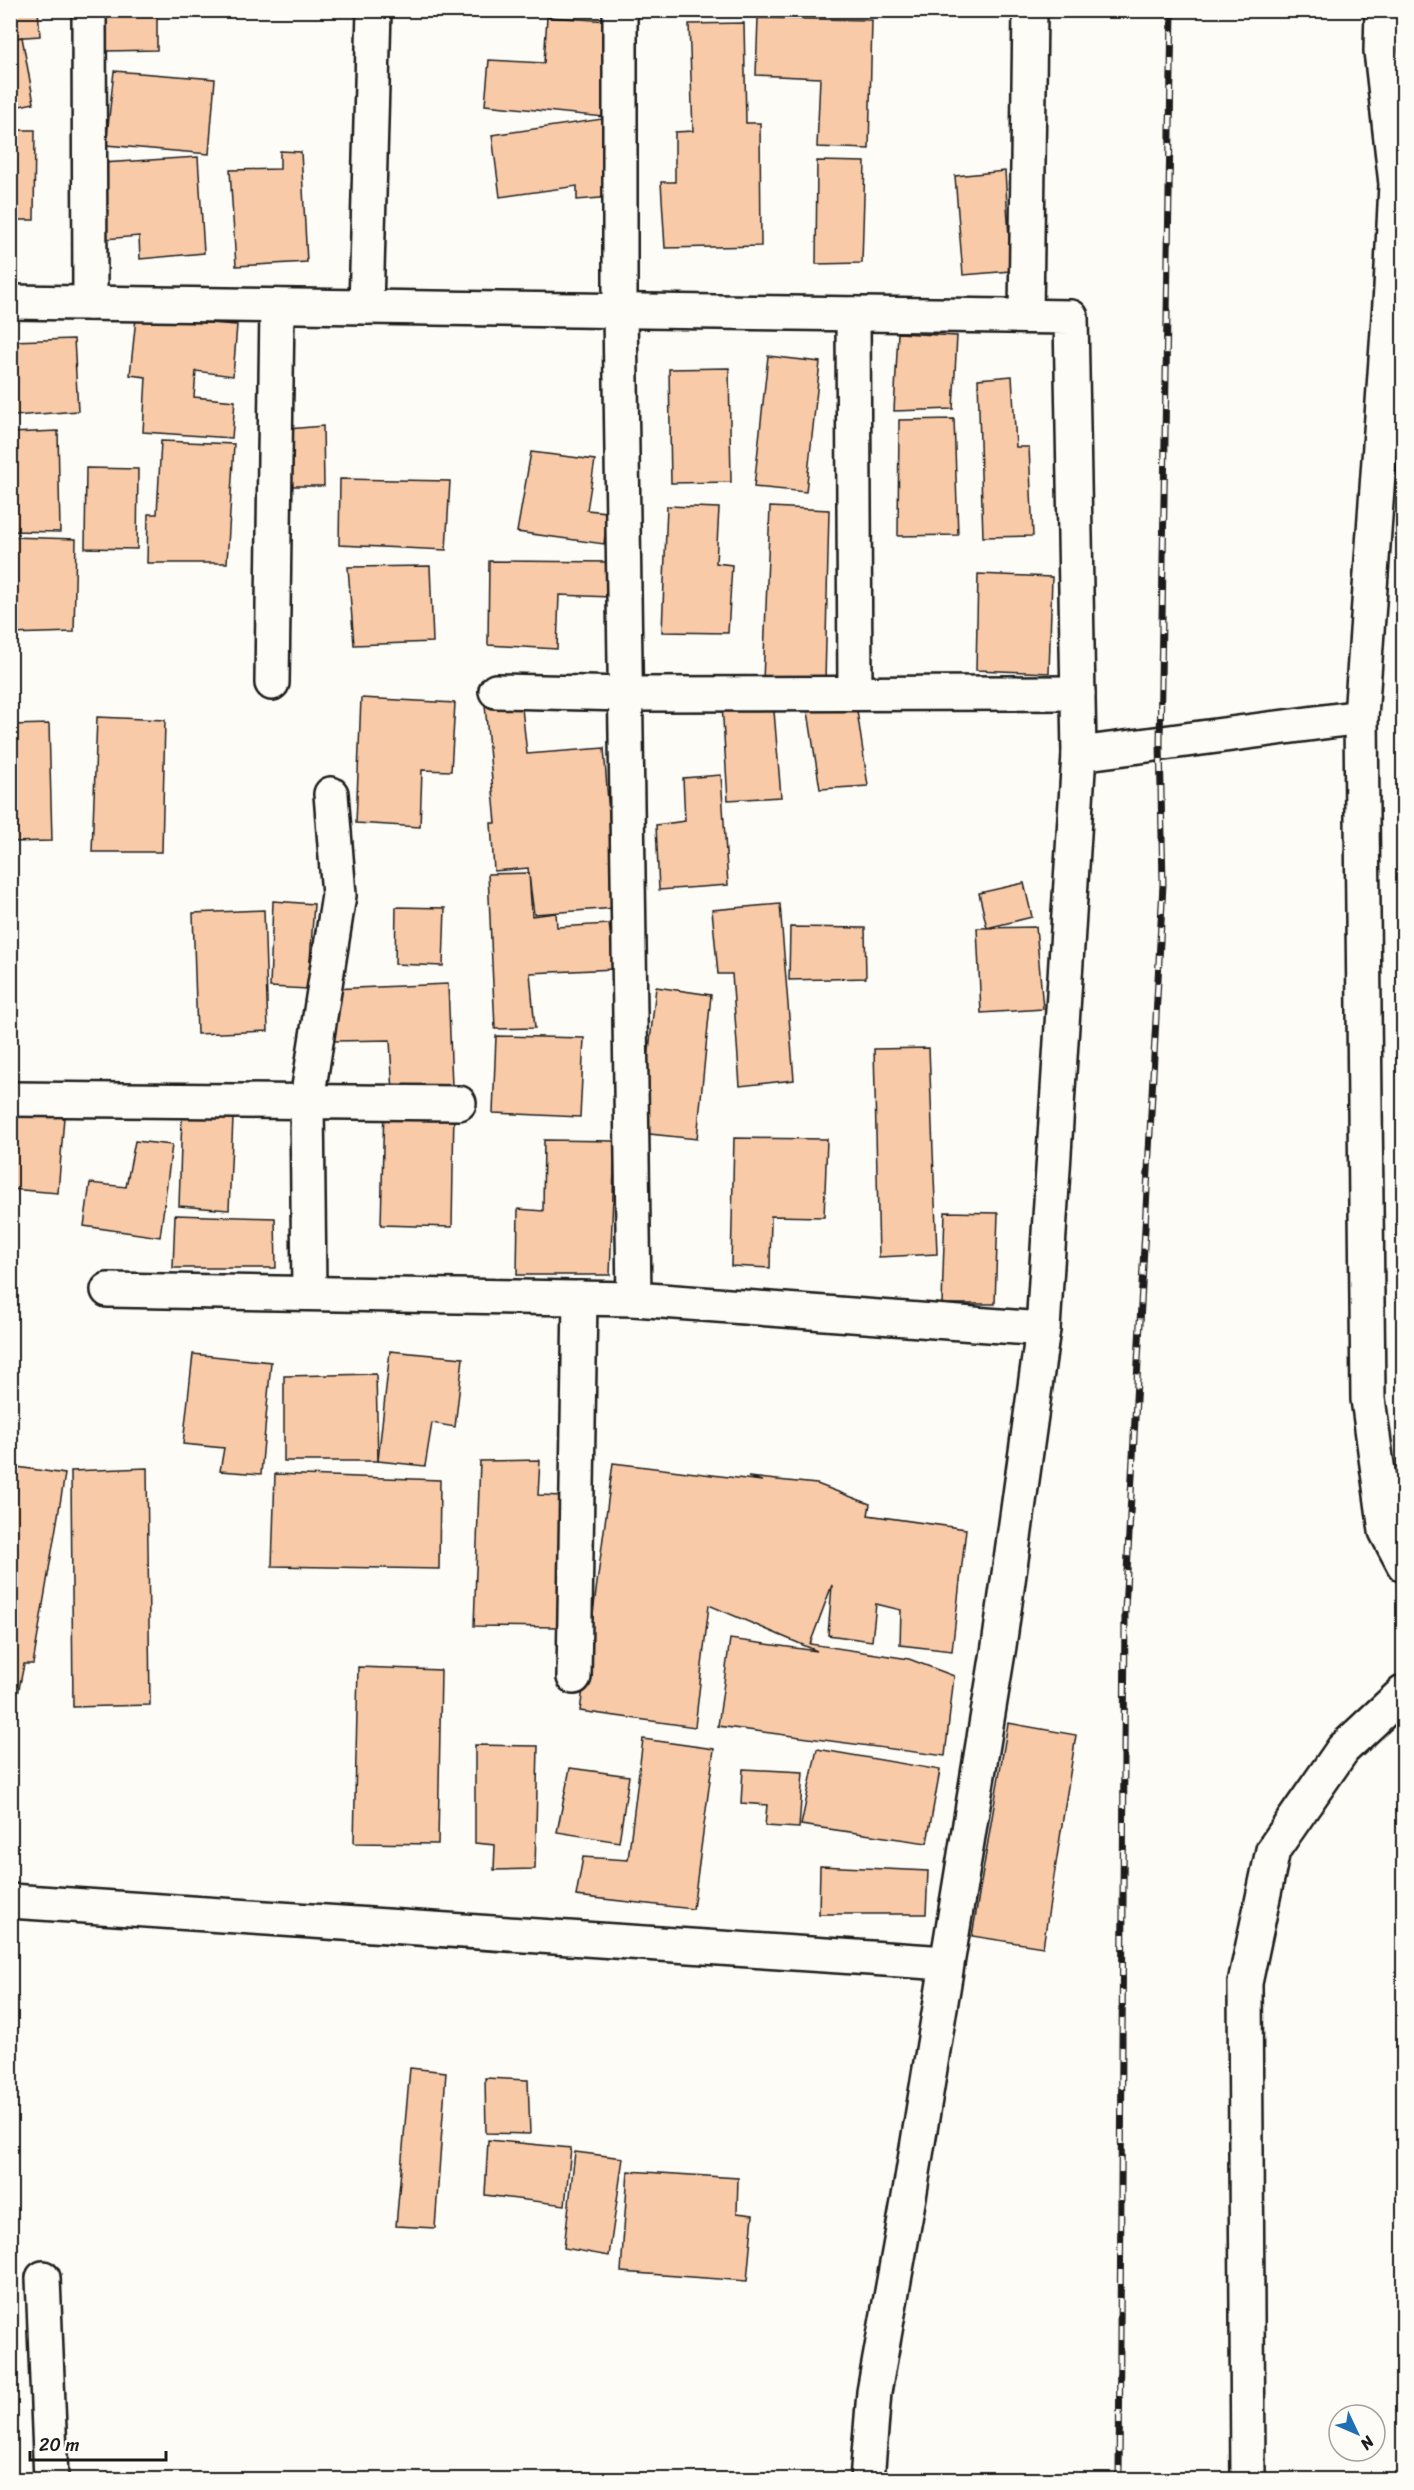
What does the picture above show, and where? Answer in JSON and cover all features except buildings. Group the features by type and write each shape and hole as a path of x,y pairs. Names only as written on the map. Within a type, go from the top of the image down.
{"street":[{"path":"88,10 90,303"},
{"path":"366,307 374,10"},
{"path":"620,10 620,310 634,1299"},
{"path":"1026,316 1030,10"},
{"path":"1382,10 1381,51 1400,185 1361,717 1368,1399 1386,1531 1404,1565"},
{"path":"10,302 1071,317 1079,754 1043,1329 999,1646 912,2180 874,2391 867,2480"},
{"path":"273,683 277,306"},
{"path":"853,314 855,693"},
{"path":"496,691 626,694 1078,693"},
{"path":"1079,754 1361,717"},
{"path":"309,1293 307,1100 339,895 331,794"},
{"path":"10,1099 459,1103"},
{"path":"108,1290 634,1299 1043,1329"},
{"path":"574,1677 580,1298"},
{"path":"1248,2480 1245,1983 1273,1850 1343,1749 1404,1692"},
{"path":"10,1901 946,1963"},
{"path":"43,2278 51,2480"}],"railway":[{"path":"1119,2480 1125,1610 1163,884 1160,743 1172,10"}]}
